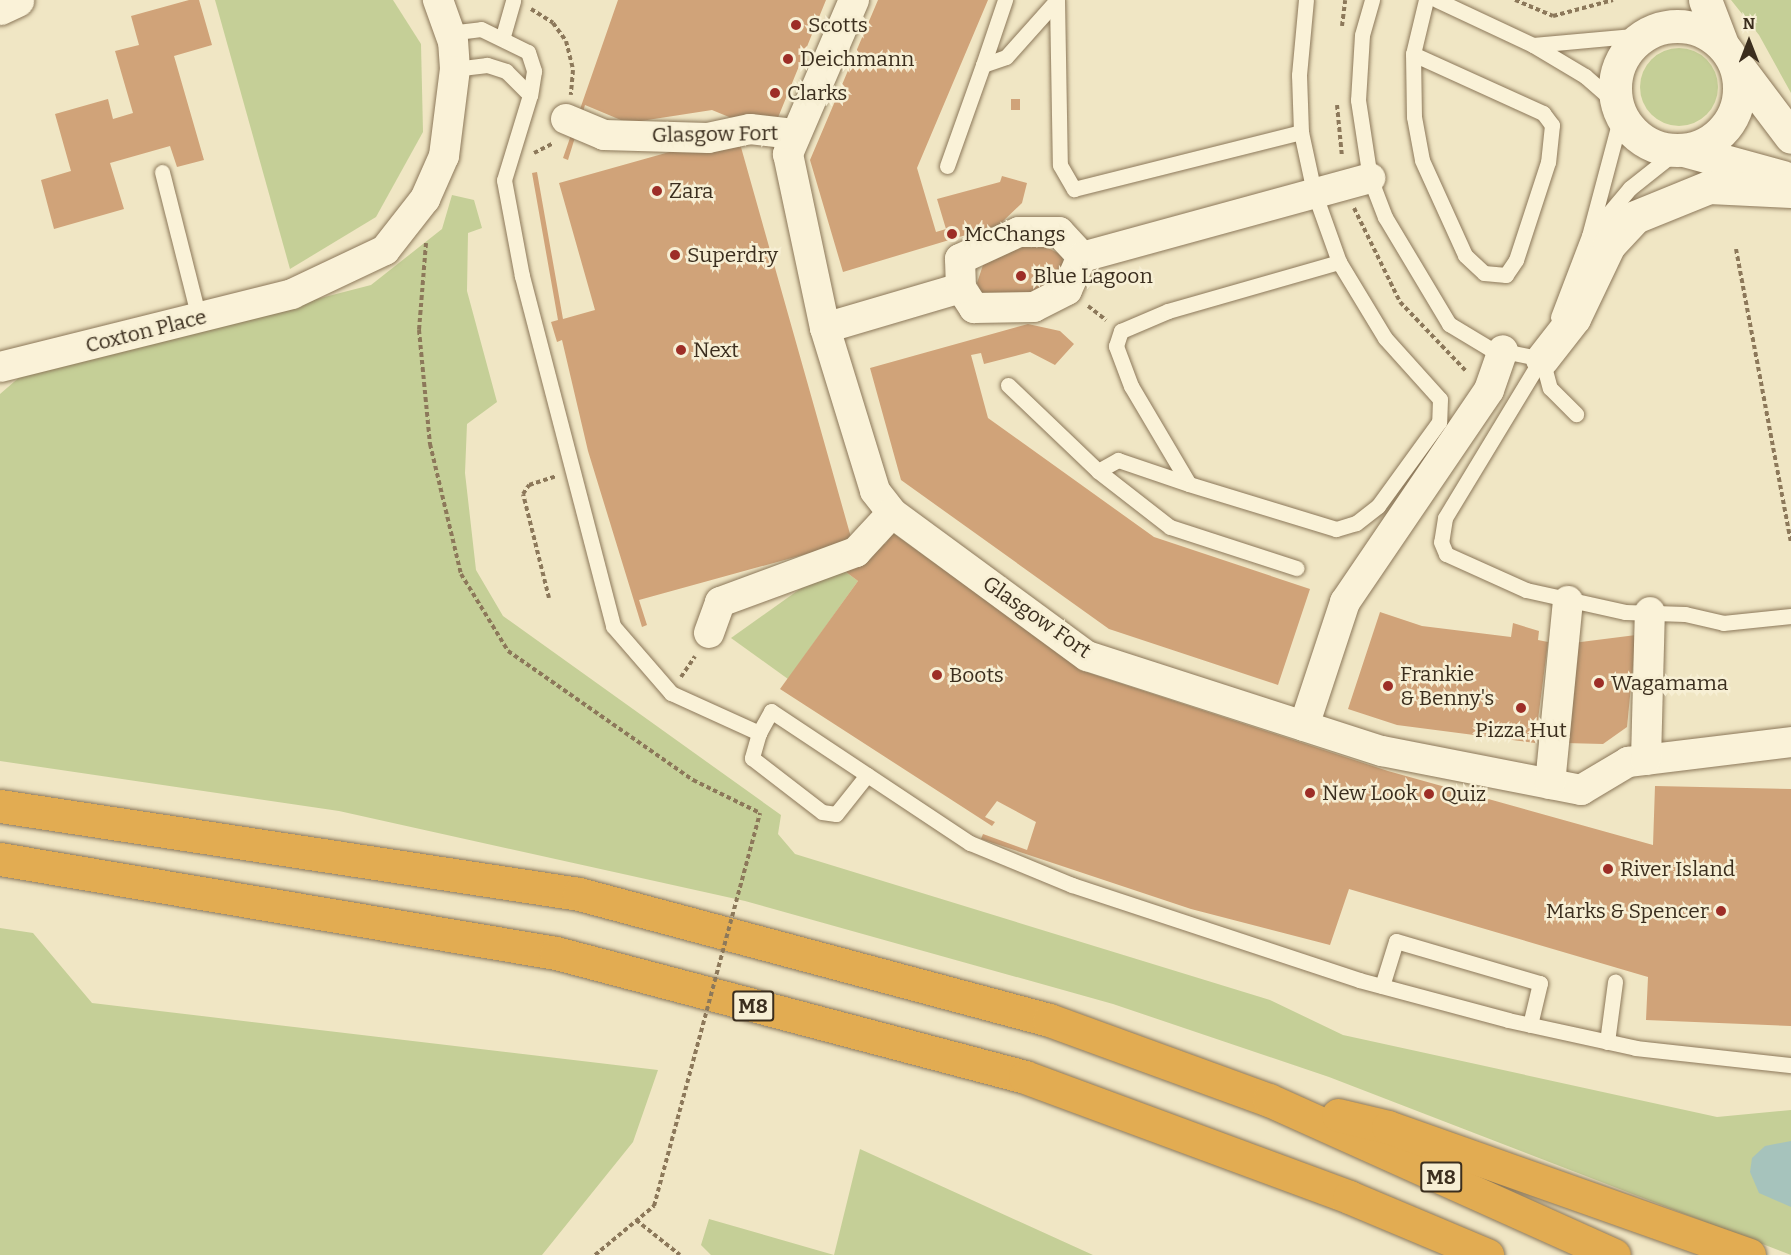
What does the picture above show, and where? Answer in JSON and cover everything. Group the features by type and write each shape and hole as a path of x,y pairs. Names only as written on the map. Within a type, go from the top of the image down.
{"highway":[{"name":"M8","path":"0,806 579,894 1048,1020 1269,1100 1614,1255"},
{"name":"M8","path":"0,859 556,954 991,1068 1350,1197 1484,1254"},
{"path":"1269,1100 1388,1126 1749,1255"}],"street":[{"path":"0,8 17,0"},
{"name":"Coxton Place","path":"0,367 292,294 385,250 425,199 444,156 455,69 449,33 438,0"},
{"name":"Glasgow Fort","path":"854,0 794,134 788,154 825,328 875,491 892,513 1087,656 1382,751 1581,790 1628,762 1646,760"},
{"path":"1662,0 1646,33 1617,70 1619,110 1646,142 1791,180"},
{"path":"1681,150 1710,141 1730,123 1739,100 1729,54 1705,0"},
{"path":"1646,33 1684,25 1729,54 1791,137"},
{"name":"Glasgow Fort","path":"566,119 604,135 708,138 750,129 794,134"},
{"path":"1082,257 1059,232 1019,231 960,259 961,288 974,308 997,310 1034,307 1066,290 1082,257 1370,178"},
{"path":"1542,359 1574,318 1609,245 1635,217 1709,187 1791,191"},
{"path":"825,328 961,288"},
{"path":"1304,726 1345,602 1489,390 1503,350"},
{"path":"709,633 720,602 856,552 892,513"},
{"path":"1550,784 1568,601"},
{"path":"1650,612 1646,760 1791,742"}],"lane":[{"path":"503,36 513,0"},
{"path":"947,166 1005,0"},
{"path":"983,65 1006,57 1057,0"},
{"path":"1057,0 1060,165 1074,189 1301,132"},
{"path":"1098,471 1118,460 1336,529 1356,524 1378,506 1433,431 1442,411 1440,399 1384,338 1339,262 1314,192 1301,132 1299,75 1306,0"},
{"path":"1372,0 1358,65 1370,178 1404,254 1449,324 1476,343 1542,359"},
{"path":"1413,54 1543,112 1551,125 1552,151 1516,260 1506,275 1477,269 1434,193 1414,117 1413,54 1426,0"},
{"path":"1441,1 1533,45 1585,76 1619,110 1589,237 1542,359 1445,518 1441,542 1453,561 1568,601 1723,623 1791,616"},
{"path":"449,33 481,29 503,36 528,52 534,71 530,95 504,180 570,472 613,626 671,693 759,734"},
{"path":"1533,45 1646,33"},
{"path":"455,69 487,65 506,70 530,95"},
{"path":"1589,237 1630,188 1681,150"},
{"path":"162,172 199,318"},
{"path":"1189,484 1131,386 1116,346 1121,331 1168,311 1339,262"},
{"path":"1542,359 1550,388 1576,414"},
{"path":"1008,385 1098,471 1170,527 1296,568"},
{"path":"867,776 836,814 822,812 752,758 759,734 771,711 970,843 1072,885 1382,986 1530,1025 1607,1042 1791,1065"},
{"path":"1382,986 1396,941 1540,983 1530,1025"},
{"path":"1607,1042 1615,982"}],"path":[{"path":"1515,0 1563,16 1613,0"},
{"path":"425,199 419,330 430,444 461,574 508,651 693,780 759,813 654,1206 595,1255"},
{"path":"1736,249 1791,543"},
{"path":"1066,290 1121,331"},
{"path":"549,598 523,494 529,485 570,472"},
{"path":"671,693 709,633"},
{"path":"636,1220 680,1255"}],"green space":[{"path":"215,0 393,0 421,44 423,132 376,217 290,269"},
{"path":"1731,0 1791,0 1791,93 1759,35"},
{"path":"1671,48 1687,48 1701,54 1712,65 1718,79 1718,95 1712,109 1701,120 1687,126 1671,126 1657,120 1646,109 1640,95 1640,79 1646,65 1657,54"},
{"path":"452,195 474,200 482,228 468,233 467,291 497,402 467,424 465,473 476,570 503,616 781,815 778,834 795,854 1270,1000 1343,1035 1717,1117 1791,1110 1791,1255 1329,1077 1113,1004 745,901 339,811 0,761 0,394 22,375 371,285 442,229"},
{"path":"835,564 858,581 788,679 731,638"},
{"path":"0,928 33,933 92,1003 658,1070 633,1142 542,1255 0,1255"},
{"path":"860,1149 1093,1255 834,1255"},
{"path":"709,1219 834,1255 711,1255 701,1245"}],"water":[{"path":"1791,1141 1791,1207 1759,1193 1750,1172 1752,1158 1765,1146"}],"building":[{"path":"189,0 199,0 212,45 174,56 204,160 177,167 170,146 110,163 124,209 54,229 41,180 71,171 55,114 108,99 113,119 133,113 115,51 139,45 131,16"},
{"path":"618,0 826,0 777,120 751,126 712,110 628,123 585,105 568,160 563,158"},
{"path":"878,0 988,0 917,168 936,232 946,229 937,199 1000,182 1002,176 1027,183 1022,203 999,225 843,272 810,160"},
{"path":"1011,99 1020,99 1020,110 1011,110"},
{"path":"737,133 854,548 846,543 639,600 647,625 642,627 588,451 562,340 557,342 551,322 558,320 532,173 537,172 563,319 595,310 559,183"},
{"path":"1038,243 1062,255 1064,269 1050,293 981,293 977,283 985,259 997,251"},
{"path":"1028,324 1060,331 1074,344 1055,365 1030,352 984,364 981,353 971,355 988,418 1154,537 1310,589 1278,685 1109,629 901,480 870,368"},
{"path":"886,528 1086,672 1388,771 1653,845 1655,786 1791,789 1791,1026 1646,1020 1648,977 1349,889 1330,945 1191,909 981,839 983,834 1027,850 1036,822 997,801 985,817 995,822 992,826 780,689 858,581 846,572 873,535 885,544 891,536"},
{"path":"1380,612 1422,626 1511,637 1513,623 1539,631 1538,640 1548,642 1535,743 1397,725 1348,709"},
{"name":"Wagamama","path":"1636,635 1627,727 1603,744 1565,743 1565,644"}],"place":[{"name":"Scotts","path":"796,25"},
{"name":"Deichmann","path":"788,59"},
{"name":"Clarks","path":"775,93"},
{"name":"Zara","path":"657,191"},
{"name":"McChangs","path":"952,234"},
{"name":"Superdry","path":"675,255"},
{"name":"Blue Lagoon","path":"1021,276"},
{"name":"Next","path":"681,350"},
{"name":"Boots","path":"937,675"},
{"name":"Wagamama","path":"1599,683"},
{"name":"Frankie & Benny's","path":"1388,686"},
{"name":"Pizza Hut","path":"1521,708"},
{"name":"New Look","path":"1310,793"},
{"name":"Quiz","path":"1429,794"},
{"name":"River Island","path":"1608,869"},
{"name":"Marks & Spencer","path":"1721,911"}]}
